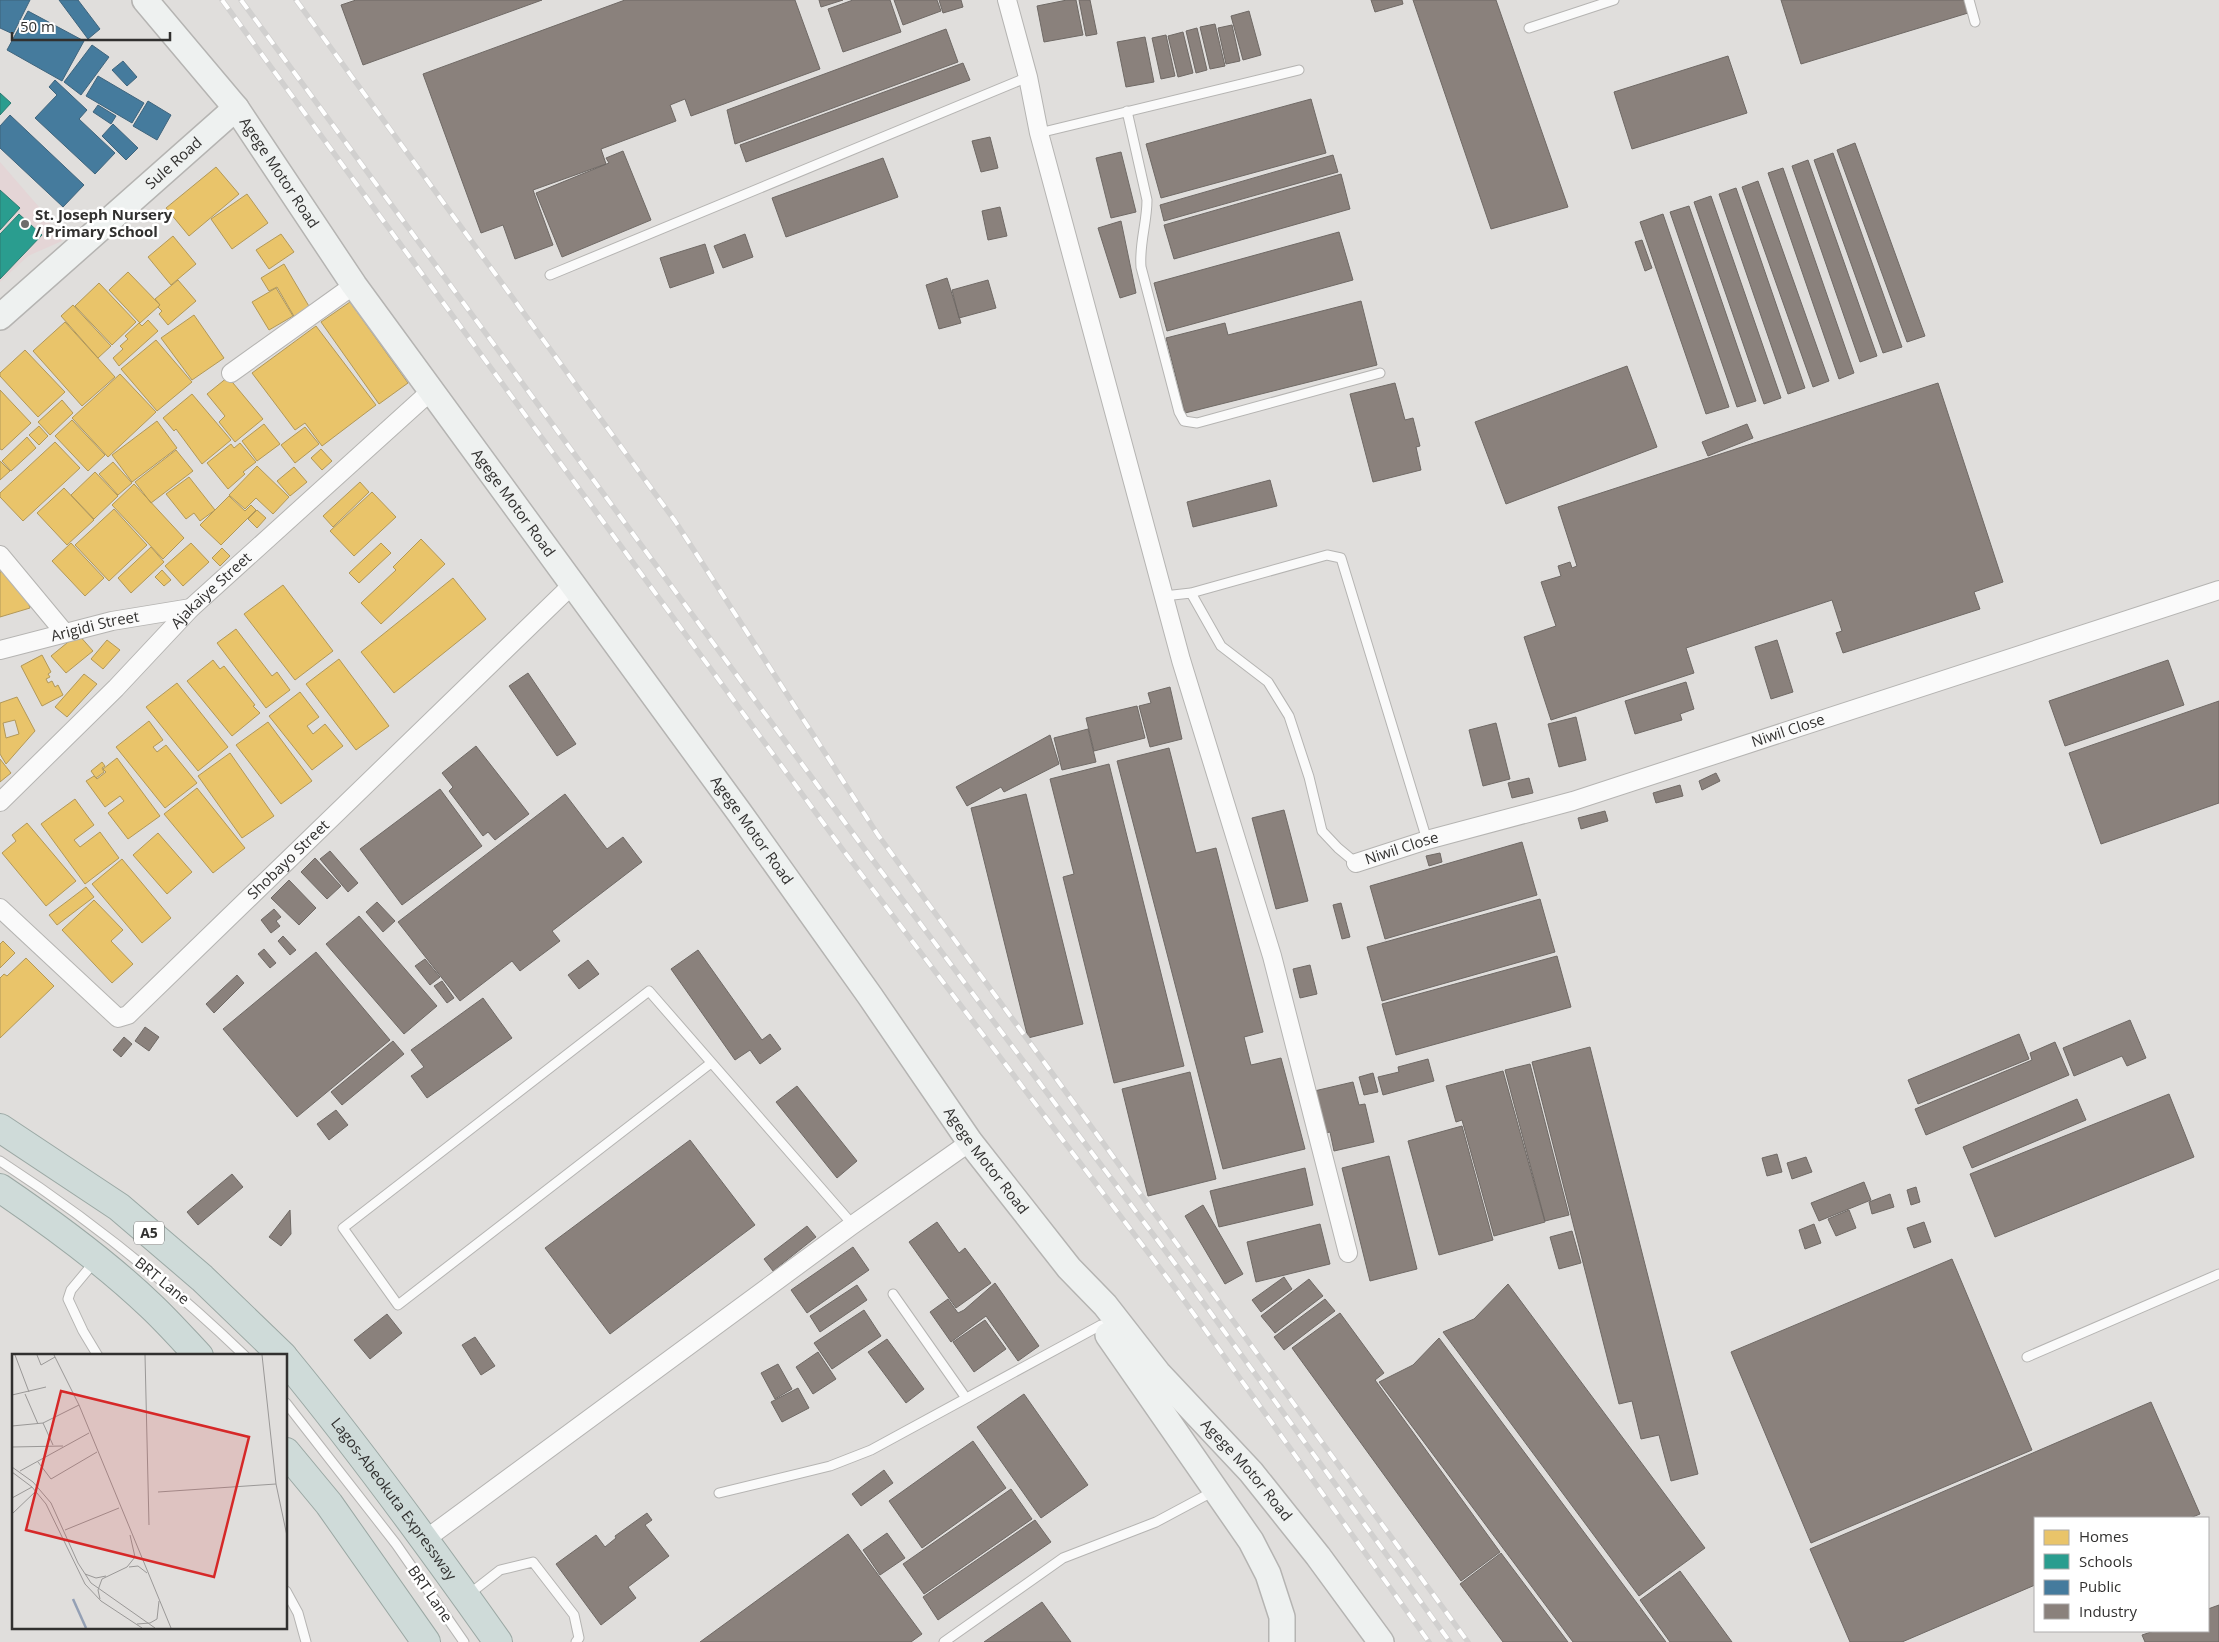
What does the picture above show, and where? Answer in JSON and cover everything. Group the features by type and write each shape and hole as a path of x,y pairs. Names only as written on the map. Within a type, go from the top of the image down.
{"highway":[{"name":"A5","path":"0,1128 119,1207 202,1278 281,1354"},
{"path":"0,1189 51,1223 96,1260 150,1305 198,1354"},
{"name":"Lagos-Abeokuta Expressway","path":"288,1362 328,1411 426,1539 498,1642"},
{"path":"288,1454 329,1504 426,1642"}],"main road":[{"name":"Agege Motor Road","path":"145,0 236,108 354,286 573,584 870,996 970,1142 1069,1268 1105,1305 1158,1373 1251,1472 1318,1556 1381,1642"},
{"name":"Sule Road","path":"0,317 236,108"},
{"path":"1069,1268 1101,1324 1251,1541 1268,1574 1282,1617 1282,1642"}],"street":[{"path":"1007,0 1028,77 1039,133 1181,660 1272,956 1348,1253"},
{"path":"231,373 354,286"},
{"name":"Ajakaiye Street","path":"0,802 116,688 191,608 432,390"},
{"path":"0,555 64,632"},
{"name":"Shobayo Street","path":"0,908 118,1018 128,1015 573,584"},
{"name":"Niwil Close","path":"1356,863 1427,840 1573,801 2219,590"},
{"name":"Arigidi Street","path":"0,650 112,621 191,608"},
{"path":"426,1539 851,1226 970,1142"}],"lane":[{"path":"1529,28 1614,0"},
{"path":"1969,0 1975,22"},
{"path":"1039,133 1299,70"},
{"path":"550,275 1028,77"},
{"path":"1128,111 1147,200 1147,213 1140,253 1141,267 1179,412 1184,421 1197,424 1380,373"},
{"path":"1164,596 1191,593 1327,555 1341,558 1427,840"},
{"path":"1191,593 1221,646 1268,682 1289,716 1309,777 1322,831 1356,863"},
{"path":"711,1062 398,1305 343,1228 649,991 711,1062 847,1218 851,1226"},
{"name":"BRT Lane","path":"0,1161 98,1229 194,1307 243,1354"},
{"path":"96,1260 71,1290 68,1299 83,1331 97,1354"},
{"path":"2026,1357 2219,1274"},
{"path":"893,1294 966,1398"},
{"path":"719,1493 815,1470 871,1450 1101,1324"},
{"name":"BRT Lane","path":"288,1406 396,1544 464,1642"},
{"path":"944,1642 1063,1558 1156,1522 1217,1490"},
{"path":"466,1597 500,1570 532,1562 574,1615 579,1638 576,1642"},
{"path":"288,1595 298,1613 306,1642"}],"shaded area":[{"name":"St. Joseph Nursery / Primary School","path":"0,162 39,207 62,241 28,256 0,282"}],"building: Homes":[{"path":"216,167 239,194 189,236 166,208"},
{"path":"247,194 268,223 232,249 211,219"},
{"path":"281,234 294,252 269,269 256,250"},
{"path":"173,236 196,264 171,285 148,257"},
{"path":"284,264 310,308 295,318 277,287 269,291 261,278"},
{"path":"128,272 160,305 140,323 109,290"},
{"path":"178,280 196,301 168,325 159,314 162,311 155,299"},
{"path":"99,283 136,322 112,345 75,306"},
{"path":"276,288 293,316 269,330 252,302"},
{"path":"350,302 408,383 379,404 321,322"},
{"path":"73,305 111,346 98,358 61,316"},
{"path":"194,315 224,358 192,380 161,338"},
{"path":"148,320 158,331 119,366 113,358 123,349 120,346 128,339 125,336 139,323 142,326"},
{"path":"65,322 115,377 82,406 33,351"},
{"path":"316,326 376,405 322,446 305,423 295,430 252,373"},
{"path":"156,340 192,382 157,411 121,369"},
{"path":"25,350 65,392 38,417 0,376 0,373"},
{"path":"120,374 156,412 108,457 72,418"},
{"path":"228,377 263,419 235,442 219,422 225,416 207,394"},
{"path":"0,390 31,423 2,450 0,449"},
{"path":"192,394 231,440 202,464 176,429 174,431 163,418"},
{"path":"62,400 73,413 50,435 38,422"},
{"path":"72,420 105,455 88,471 55,436"},
{"path":"157,421 177,448 132,482 112,455"},
{"path":"264,424 280,444 257,461 242,441"},
{"path":"39,426 48,436 39,445 29,435"},
{"path":"305,427 319,444 295,463 281,445"},
{"path":"27,437 36,448 11,471 2,461"},
{"path":"55,442 80,468 23,521 0,497 0,493"},
{"path":"240,443 256,462 243,472 245,474 228,489 207,463 231,444 234,448"},
{"path":"321,449 332,461 322,470 311,458"},
{"path":"176,450 193,471 151,503 135,482"},
{"path":"0,461 10,471 0,480"},
{"path":"113,462 132,483 118,495 99,474"},
{"path":"257,466 289,497 273,514 256,498 245,509 229,495"},
{"path":"294,467 307,482 290,496 277,481"},
{"path":"95,472 118,496 94,519 71,495"},
{"path":"189,477 215,510 200,521 194,513 186,519 166,494"},
{"path":"360,482 369,492 333,527 323,516"},
{"path":"134,484 184,538 163,559 112,505"},
{"path":"64,488 94,520 67,545 37,513"},
{"path":"372,492 396,517 354,556 330,531"},
{"path":"229,496 245,511 251,505 256,510 221,545 200,525"},
{"path":"114,509 147,545 109,581 75,545"},
{"path":"257,510 266,518 257,528 248,519"},
{"path":"421,539 445,564 381,624 361,603 396,570 393,567"},
{"path":"71,543 104,578 85,596 52,561"},
{"path":"191,543 209,562 183,586 165,566"},
{"path":"381,543 391,553 359,583 349,573"},
{"path":"151,547 164,562 131,593 118,578"},
{"path":"222,548 230,556 220,566 212,558"},
{"path":"6,570 9,580 14,578 18,591 24,589 30,608 0,617 0,572"},
{"path":"162,570 171,580 164,586 155,577"},
{"path":"453,578 486,619 394,693 361,652"},
{"path":"283,585 333,651 295,680 244,614"},
{"path":"236,629 272,676 277,672 290,690 266,708 217,643"},
{"path":"78,634 93,651 66,673 51,656"},
{"path":"107,640 120,650 103,669 91,659"},
{"path":"42,655 51,672 48,674 50,677 46,679 48,683 52,681 55,687 58,685 63,695 42,706 21,666"},
{"path":"339,659 389,726 356,750 306,684"},
{"path":"213,660 220,669 224,666 260,713 232,736 187,681"},
{"path":"84,674 97,684 67,717 55,707"},
{"path":"177,683 228,747 198,771 146,707"},
{"path":"300,692 319,717 307,726 313,734 325,724 343,746 312,770 269,716"},
{"path":"17,697 35,731 6,764 0,754 0,703","holes":["15,720 19,734 6,738 3,723"]},
{"path":"149,721 163,740 153,747 157,752 166,745 197,783 165,808 116,747"},
{"path":"268,722 312,781 281,804 236,745"},
{"path":"230,753 274,816 242,838 198,776"},
{"path":"117,758 160,816 128,839 108,813 124,801 120,796 105,807 86,781 94,776 97,779 106,772 103,769"},
{"path":"0,759 11,773 0,782"},
{"path":"102,762 105,766 102,768 104,772 96,778 91,771"},
{"path":"197,788 245,848 213,873 164,814"},
{"path":"75,799 94,825 74,840 80,847 100,832 119,858 85,884 41,824"},
{"path":"27,823 76,881 46,906 2,853 16,841 12,835"},
{"path":"158,833 192,872 167,894 133,855"},
{"path":"122,859 171,918 142,943 92,884"},
{"path":"86,887 94,897 57,925 49,915"},
{"path":"94,900 123,930 111,941 133,964 112,983 62,930"},
{"path":"3,941 15,953 0,968 0,944"},
{"path":"26,958 54,986 0,1038 0,978 4,974 7,976"}],"building: Schools":[{"path":"0,93 11,103 0,115"},
{"path":"0,190 20,208 0,230"},
{"path":"19,214 42,235 0,279 0,234"}],"building: Public":[{"path":"0,0 30,0 13,34 0,28"},
{"path":"59,0 78,0 100,29 88,39"},
{"path":"28,11 84,41 62,81 7,50"},
{"path":"92,45 109,57 81,95 64,82"},
{"path":"123,61 137,77 127,86 112,70"},
{"path":"98,76 144,103 132,123 86,96"},
{"path":"55,80 87,110 79,119 115,153 95,174 35,118 57,95 49,87"},
{"path":"148,101 171,115 157,140 133,126"},
{"path":"98,105 116,116 111,124 93,112"},
{"path":"10,115 84,185 63,207 0,148 0,126"},
{"path":"113,124 138,148 126,160 102,136"}],"building: Industry":[{"path":"356,0 542,0 363,65 341,5"},
{"path":"625,0 795,0 820,69 691,116 685,99 670,105 676,121 601,149 606,164 533,190 553,245 515,259 503,225 481,233 423,74"},
{"path":"819,0 843,0 821,7"},
{"path":"853,0 890,0 901,32 843,52 828,9"},
{"path":"894,0 937,0 941,11 903,25"},
{"path":"939,0 961,0 963,7 943,13"},
{"path":"1076,0 1083,35 1044,42 1037,6"},
{"path":"1079,0 1090,0 1097,34 1086,36"},
{"path":"1371,0 1402,0 1403,4 1375,12"},
{"path":"1413,0 1496,0 1568,207 1491,229"},
{"path":"1781,0 1964,0 1968,13 1801,64"},
{"path":"1249,11 1261,55 1243,60 1231,16"},
{"path":"1215,24 1225,66 1210,69 1200,27"},
{"path":"1232,25 1240,61 1226,64 1218,28"},
{"path":"1197,28 1207,70 1196,73 1186,31"},
{"path":"946,29 958,62 735,144 727,110"},
{"path":"1183,32 1193,73 1178,77 1168,36"},
{"path":"1166,35 1175,76 1161,79 1152,38"},
{"path":"1145,37 1154,82 1126,87 1117,42"},
{"path":"1728,56 1747,113 1632,149 1614,92"},
{"path":"963,63 970,80 746,162 740,145"},
{"path":"1311,99 1326,153 1161,198 1146,144"},
{"path":"990,137 998,168 981,172 972,141"},
{"path":"1855,143 1925,336 1907,342 1837,150"},
{"path":"623,151 651,220 562,257 536,193 609,163 606,158"},
{"path":"1121,152 1136,212 1111,218 1096,158"},
{"path":"1833,153 1902,347 1883,353 1814,160"},
{"path":"1333,155 1338,172 1164,221 1160,205"},
{"path":"883,158 898,197 786,237 772,198"},
{"path":"1808,160 1877,356 1860,362 1792,166"},
{"path":"1783,168 1854,373 1839,379 1768,173"},
{"path":"1341,174 1350,209 1174,259 1164,225"},
{"path":"1758,181 1829,381 1813,387 1742,187"},
{"path":"1736,188 1805,388 1788,394 1719,194"},
{"path":"1711,196 1781,398 1764,404 1694,202"},
{"path":"1689,206 1756,401 1737,407 1670,212"},
{"path":"1000,207 1007,236 988,240 982,211"},
{"path":"1663,214 1729,407 1706,414 1640,222"},
{"path":"1121,221 1136,293 1120,298 1098,228"},
{"path":"1339,232 1353,280 1167,331 1154,283"},
{"path":"745,234 753,257 723,268 714,246"},
{"path":"1642,240 1652,268 1645,271 1635,242"},
{"path":"705,244 714,273 670,288 660,258"},
{"path":"947,278 961,323 939,329 926,285"},
{"path":"988,280 996,308 959,318 952,290"},
{"path":"1361,301 1377,365 1185,413 1166,338 1225,323 1228,335"},
{"path":"1627,366 1657,447 1506,504 1475,422"},
{"path":"1395,383 1405,420 1413,418 1420,446 1416,447 1421,470 1373,482 1350,394"},
{"path":"1938,383 2003,582 1974,592 1980,609 1843,653 1836,633 1842,631 1832,600 1686,648 1694,673 1551,720 1524,637 1556,626 1541,582 1561,576 1558,566 1570,562 1572,568 1577,566 1558,507"},
{"path":"1747,424 1753,438 1708,456 1702,442"},
{"path":"1270,480 1277,506 1193,527 1187,502"},
{"path":"1777,640 1793,692 1771,699 1755,647"},
{"path":"2168,660 2184,705 2065,746 2049,701"},
{"path":"528,673 576,744 557,756 509,686"},
{"path":"1686,682 1694,709 1680,714 1682,720 1635,734 1625,701"},
{"path":"1170,687 1182,739 1150,747 1139,706 1151,703 1148,693"},
{"path":"2219,701 2219,803 2101,844 2069,753"},
{"path":"1137,706 1145,738 1094,751 1086,718"},
{"path":"1576,717 1586,760 1559,767 1548,724"},
{"path":"1496,723 1510,779 1483,786 1469,730"},
{"path":"1088,729 1096,762 1062,770 1054,738"},
{"path":"1050,735 1059,764 1004,792 1001,787 967,806 956,787"},
{"path":"476,746 529,814 495,840 488,832 483,836 449,791 453,787 442,773"},
{"path":"1169,748 1196,853 1216,848 1263,1032 1244,1037 1251,1065 1281,1058 1305,1149 1223,1169 1117,761"},
{"path":"1109,764 1184,1066 1114,1083 1063,877 1074,874 1050,779"},
{"path":"1716,773 1720,781 1702,790 1699,781"},
{"path":"1529,778 1533,793 1512,798 1508,783"},
{"path":"1680,785 1683,796 1656,803 1653,793"},
{"path":"440,789 482,846 402,905 360,849"},
{"path":"565,794 607,849 623,837 642,862 552,931 560,941 520,971 512,961 460,1001 398,922"},
{"path":"1026,794 1083,1024 1028,1038 971,808"},
{"path":"1284,810 1308,901 1276,909 1252,818"},
{"path":"1605,811 1608,821 1581,829 1578,818"},
{"path":"1522,842 1537,895 1385,939 1370,886"},
{"path":"330,851 358,883 348,892 320,859"},
{"path":"1440,853 1442,862 1429,866 1426,856"},
{"path":"315,858 341,886 327,899 301,872"},
{"path":"289,880 316,908 299,925 271,898"},
{"path":"1540,899 1555,952 1382,1001 1367,947"},
{"path":"377,902 395,921 383,932 366,912"},
{"path":"1341,903 1350,937 1342,939 1333,905"},
{"path":"274,909 281,917 276,921 280,926 271,933 261,920"},
{"path":"359,916 437,1006 404,1034 326,944"},
{"path":"283,936 296,950 290,955 278,941"},
{"path":"264,949 276,963 270,968 258,954"},
{"path":"698,950 762,1040 770,1034 781,1049 760,1064 750,1050 735,1060 671,969"},
{"path":"316,952 390,1040 297,1117 223,1029"},
{"path":"1557,956 1571,1007 1396,1055 1382,1004"},
{"path":"425,959 440,977 430,985 415,966"},
{"path":"588,960 599,974 579,989 568,975"},
{"path":"1310,965 1317,994 1300,998 1293,969"},
{"path":"237,975 244,983 214,1013 206,1004"},
{"path":"442,981 454,998 447,1003 434,986"},
{"path":"483,998 512,1038 427,1098 411,1076 424,1067 411,1050"},
{"path":"2130,1020 2146,1058 2127,1066 2122,1056 2074,1076 2063,1048"},
{"path":"145,1027 159,1037 149,1051 135,1041"},
{"path":"2019,1034 2029,1059 1918,1104 1908,1080"},
{"path":"124,1037 132,1044 121,1057 113,1050"},
{"path":"393,1041 404,1054 342,1105 331,1092"},
{"path":"2055,1042 2069,1075 1926,1135 1915,1109 2032,1060 2030,1053"},
{"path":"1590,1047 1698,1474 1671,1481 1659,1435 1641,1439 1632,1401 1619,1404 1532,1062"},
{"path":"1428,1059 1434,1081 1383,1095 1378,1077 1399,1072 1398,1067"},
{"path":"1530,1064 1569,1215 1545,1221 1505,1070"},
{"path":"1503,1071 1545,1222 1494,1236 1462,1120 1456,1122 1446,1086"},
{"path":"1190,1072 1216,1179 1148,1196 1122,1089"},
{"path":"1373,1073 1378,1092 1364,1095 1359,1077"},
{"path":"1353,1082 1359,1105 1365,1104 1374,1142 1334,1151 1330,1132 1320,1134 1310,1092"},
{"path":"797,1086 857,1161 837,1178 776,1102"},
{"path":"2169,1094 2194,1157 1995,1237 1970,1174"},
{"path":"2077,1099 2086,1120 1972,1168 1963,1147"},
{"path":"336,1110 348,1125 329,1140 317,1124"},
{"path":"1462,1126 1493,1240 1439,1255 1408,1141"},
{"path":"690,1140 755,1225 610,1334 545,1248"},
{"path":"1777,1154 1782,1172 1767,1176 1762,1158"},
{"path":"1389,1156 1417,1269 1370,1281 1342,1168"},
{"path":"1806,1157 1812,1172 1792,1179 1787,1163"},
{"path":"1305,1168 1313,1205 1219,1227 1210,1191"},
{"path":"232,1174 243,1187 198,1225 187,1212"},
{"path":"1864,1182 1871,1200 1819,1221 1811,1203"},
{"path":"1916,1187 1920,1202 1911,1205 1907,1190"},
{"path":"1890,1194 1894,1207 1872,1214 1869,1202"},
{"path":"1203,1205 1243,1274 1225,1284 1185,1216"},
{"path":"290,1210 291,1234 281,1246 269,1237"},
{"path":"1849,1210 1856,1228 1836,1236 1828,1219"},
{"path":"937,1222 959,1253 965,1248 991,1283 956,1308 909,1242"},
{"path":"1924,1222 1931,1242 1914,1248 1907,1228"},
{"path":"1320,1224 1330,1264 1256,1282 1247,1242"},
{"path":"1814,1224 1821,1243 1805,1249 1799,1230"},
{"path":"807,1226 816,1237 773,1271 764,1259"},
{"path":"1572,1231 1581,1263 1559,1269 1550,1237"},
{"path":"853,1247 869,1270 807,1313 791,1290"},
{"path":"1952,1259 2032,1450 1811,1543 1731,1352"},
{"path":"1284,1277 1292,1289 1261,1312 1252,1300"},
{"path":"1309,1279 1323,1296 1275,1333 1261,1316"},
{"path":"995,1283 1039,1346 1018,1361 986,1316 951,1342 930,1312 948,1299 958,1313"},
{"path":"1508,1284 1705,1548 1639,1596 1443,1332 1474,1319"},
{"path":"857,1285 867,1300 820,1332 810,1316"},
{"path":"1325,1299 1335,1311 1284,1350 1274,1337"},
{"path":"864,1310 881,1336 832,1369 814,1343"},
{"path":"1340,1313 1384,1373 1375,1380 1500,1552 1461,1581 1292,1348"},
{"path":"387,1314 402,1333 370,1359 354,1340"},
{"path":"985,1320 1006,1349 974,1372 953,1342"},
{"path":"475,1337 495,1366 481,1375 462,1345"},
{"path":"1439,1338 1666,1642 1573,1642 1379,1382 1413,1365"},
{"path":"887,1339 924,1389 906,1403 868,1352"},
{"path":"818,1352 836,1379 813,1394 796,1367"},
{"path":"778,1364 792,1389 775,1399 761,1373"},
{"path":"798,1388 809,1408 782,1422 771,1402"},
{"path":"1024,1394 1088,1485 1041,1518 977,1427"},
{"path":"2151,1402 2200,1514 2192,1517 2034,1517 2034,1585 1902,1642 1850,1642 1810,1549"},
{"path":"973,1441 1006,1488 922,1548 889,1501"},
{"path":"884,1470 893,1483 861,1506 852,1494"},
{"path":"1011,1489 1032,1519 924,1594 903,1564"},
{"path":"647,1513 652,1520 645,1525 669,1556 628,1587 636,1598 601,1625 556,1564 596,1535 605,1547 616,1538 615,1536"},
{"path":"1035,1520 1051,1542 938,1620 923,1597"},
{"path":"887,1533 905,1558 880,1575 863,1550"},
{"path":"848,1534 922,1634 911,1642 700,1642"},
{"path":"1501,1553 1568,1642 1503,1642 1460,1584"},
{"path":"1680,1571 1732,1642 1670,1642 1640,1600"},
{"path":"1042,1602 1071,1642 984,1642"},
{"path":"2219,1605 2219,1642 2145,1642 2142,1635 2151,1632 2209,1632 2209,1609"}],"railway":[{"path":"222,0 843,850 1178,1292 1429,1642"},
{"path":"241,0 860,843 1176,1265 1450,1642"},
{"path":"296,0 675,521 878,835 1468,1642"}],"place":[{"name":"St. Joseph Nursery / Primary School","path":"25,224"}]}
